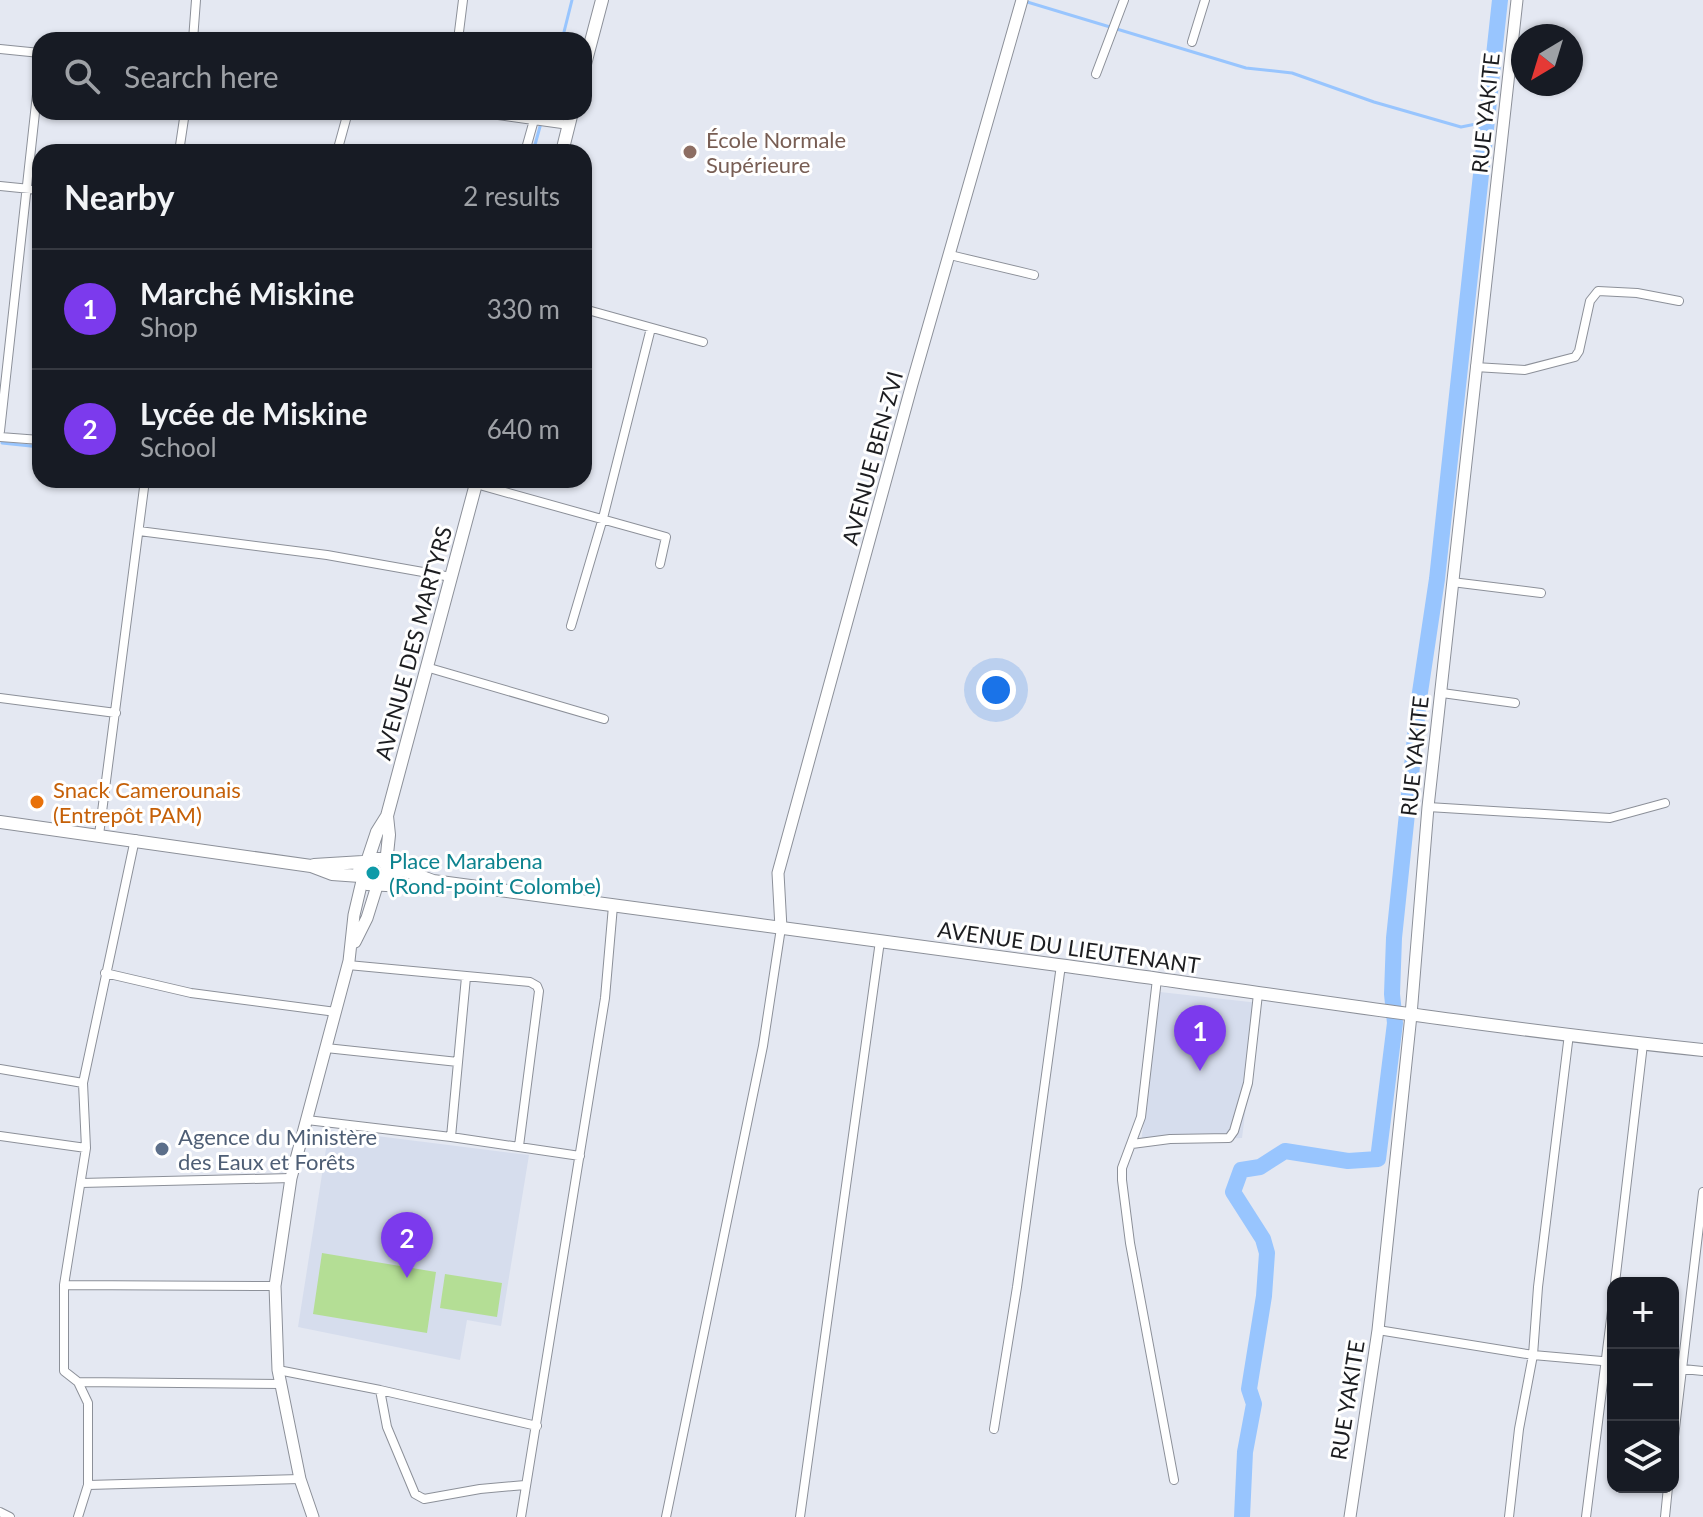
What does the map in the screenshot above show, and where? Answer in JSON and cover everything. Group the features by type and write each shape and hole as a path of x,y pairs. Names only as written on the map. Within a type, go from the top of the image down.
{"main road":[{"path":"592,38 602,0"},
{"name":"AVENUE BEN-ZVI","path":"781,928 778,873 912,384 1022,0"},
{"name":"RUE YAKITE","path":"1350,1517 1378,1330 1428,807 1517,0"},
{"path":"564,144 570,120"},
{"name":"AVENUE DES MARTYRS","path":"365,860 387,816 474,488"},
{"name":"AVENUE DES MARTYRS","path":"387,816 387,866"},
{"path":"0,822 311,866 332,874 361,878 367,884 380,885"},
{"path":"311,866 374,857 387,866 388,875 380,885 351,950"},
{"path":"313,1517 300,1479 278,1370 275,1286 291,1178 348,965 365,860"},
{"name":"AVENUE DU LIEUTENANT","path":"387,866 430,881 1061,965 1388,1013 1703,1050"},
{"name":"AVENUE DU LIEUTENANT","path":"380,885 405,886 430,881"}],"street":[{"path":"194,32 196,0"},
{"path":"459,32 463,0"},
{"path":"1096,74 1124,0"},
{"path":"1192,42 1205,0"},
{"path":"0,49 32,52"},
{"path":"0,431 34,120"},
{"path":"180,144 184,120"},
{"path":"339,144 346,120"},
{"path":"527,144 534,120"},
{"path":"0,186 32,189"},
{"path":"950,255 1034,275"},
{"path":"1475,367 1525,370 1575,357 1590,301 1598,291 1637,293 1679,301"},
{"path":"592,311 703,342"},
{"path":"571,626 603,518 651,328"},
{"path":"0,437 32,439"},
{"path":"99,835 144,488"},
{"path":"497,488 666,537 660,564"},
{"path":"139,531 327,555 451,577"},
{"path":"1452,582 1541,593"},
{"path":"426,667 604,719"},
{"path":"1442,693 1515,703"},
{"path":"0,698 116,713"},
{"path":"1428,807 1610,818 1665,803"},
{"path":"78,1517 88,1485 88,1403 78,1382 64,1371 64,1285 86,1148 83,1083 135,839"},
{"path":"521,1517 605,998 613,906"},
{"path":"666,1517 763,1046 781,928"},
{"path":"800,1517 880,941"},
{"path":"348,965 530,982 537,986 539,991 519,1146"},
{"path":"994,1429 1017,1287 1061,965"},
{"path":"105,973 191,993 336,1012"},
{"path":"451,1137 466,977"},
{"path":"1157,979 1141,1117 1122,1168 1122,1180 1130,1243 1174,1480"},
{"path":"1132,1144 1170,1139 1229,1138 1234,1131 1248,1083 1258,994"},
{"path":"1509,1517 1519,1429 1533,1355 1538,1287 1569,1034"},
{"path":"1616,1277 1643,1044"},
{"path":"326,1048 458,1062"},
{"path":"0,1069 83,1083"},
{"path":"307,1120 580,1156"},
{"path":"0,1136 86,1148"},
{"path":"81,1183 291,1178"},
{"path":"1679,1354 1703,1192"},
{"path":"64,1285 275,1286"},
{"path":"1378,1330 1533,1355 1607,1362"},
{"path":"1679,1368 1703,1371"},
{"path":"278,1370 537,1426"},
{"path":"1586,1517 1607,1381"},
{"path":"78,1382 281,1384"},
{"path":"380,1390 387,1427 415,1494 424,1499 525,1485"},
{"path":"88,1485 300,1479"},
{"path":"1665,1517 1667,1493"},
{"path":"0,1512 10,1517"}],"shaded area":[{"path":"1160,992 1259,1003 1242,1138 1141,1143"},
{"path":"329,1130 529,1155 501,1326 467,1320 460,1360 298,1327"}],"green space":[{"path":"322,1253 436,1272 427,1333 313,1314"},
{"path":"445,1274 502,1283 497,1317 440,1308"}],"waterway":[{"path":"564,32 572,0"},
{"path":"1242,1517 1245,1452 1254,1404 1249,1389 1264,1296 1267,1253 1263,1239 1233,1192 1241,1170 1260,1167 1285,1151 1348,1161 1378,1159 1395,1023 1392,994 1394,938 1419,699 1437,579 1500,0"},
{"path":"1024,1 1246,68 1292,73 1374,102 1461,127 1486,122"},
{"path":"535,144 541,123"},
{"path":"2,443 32,446"}],"place":[{"name":"École Normale Supérieure","path":"690,152"},
{"name":"Snack Camerounais (Entrepôt PAM)","path":"37,802"},
{"name":"Place Marabena (Rond-point Colombe)","path":"373,873"},
{"name":"Marché Miskine","path":"1200,1071"},
{"name":"Agence du Ministère des Eaux et Forêts","path":"162,1149"},
{"name":"Lycée de Miskine","path":"407,1278"}]}
